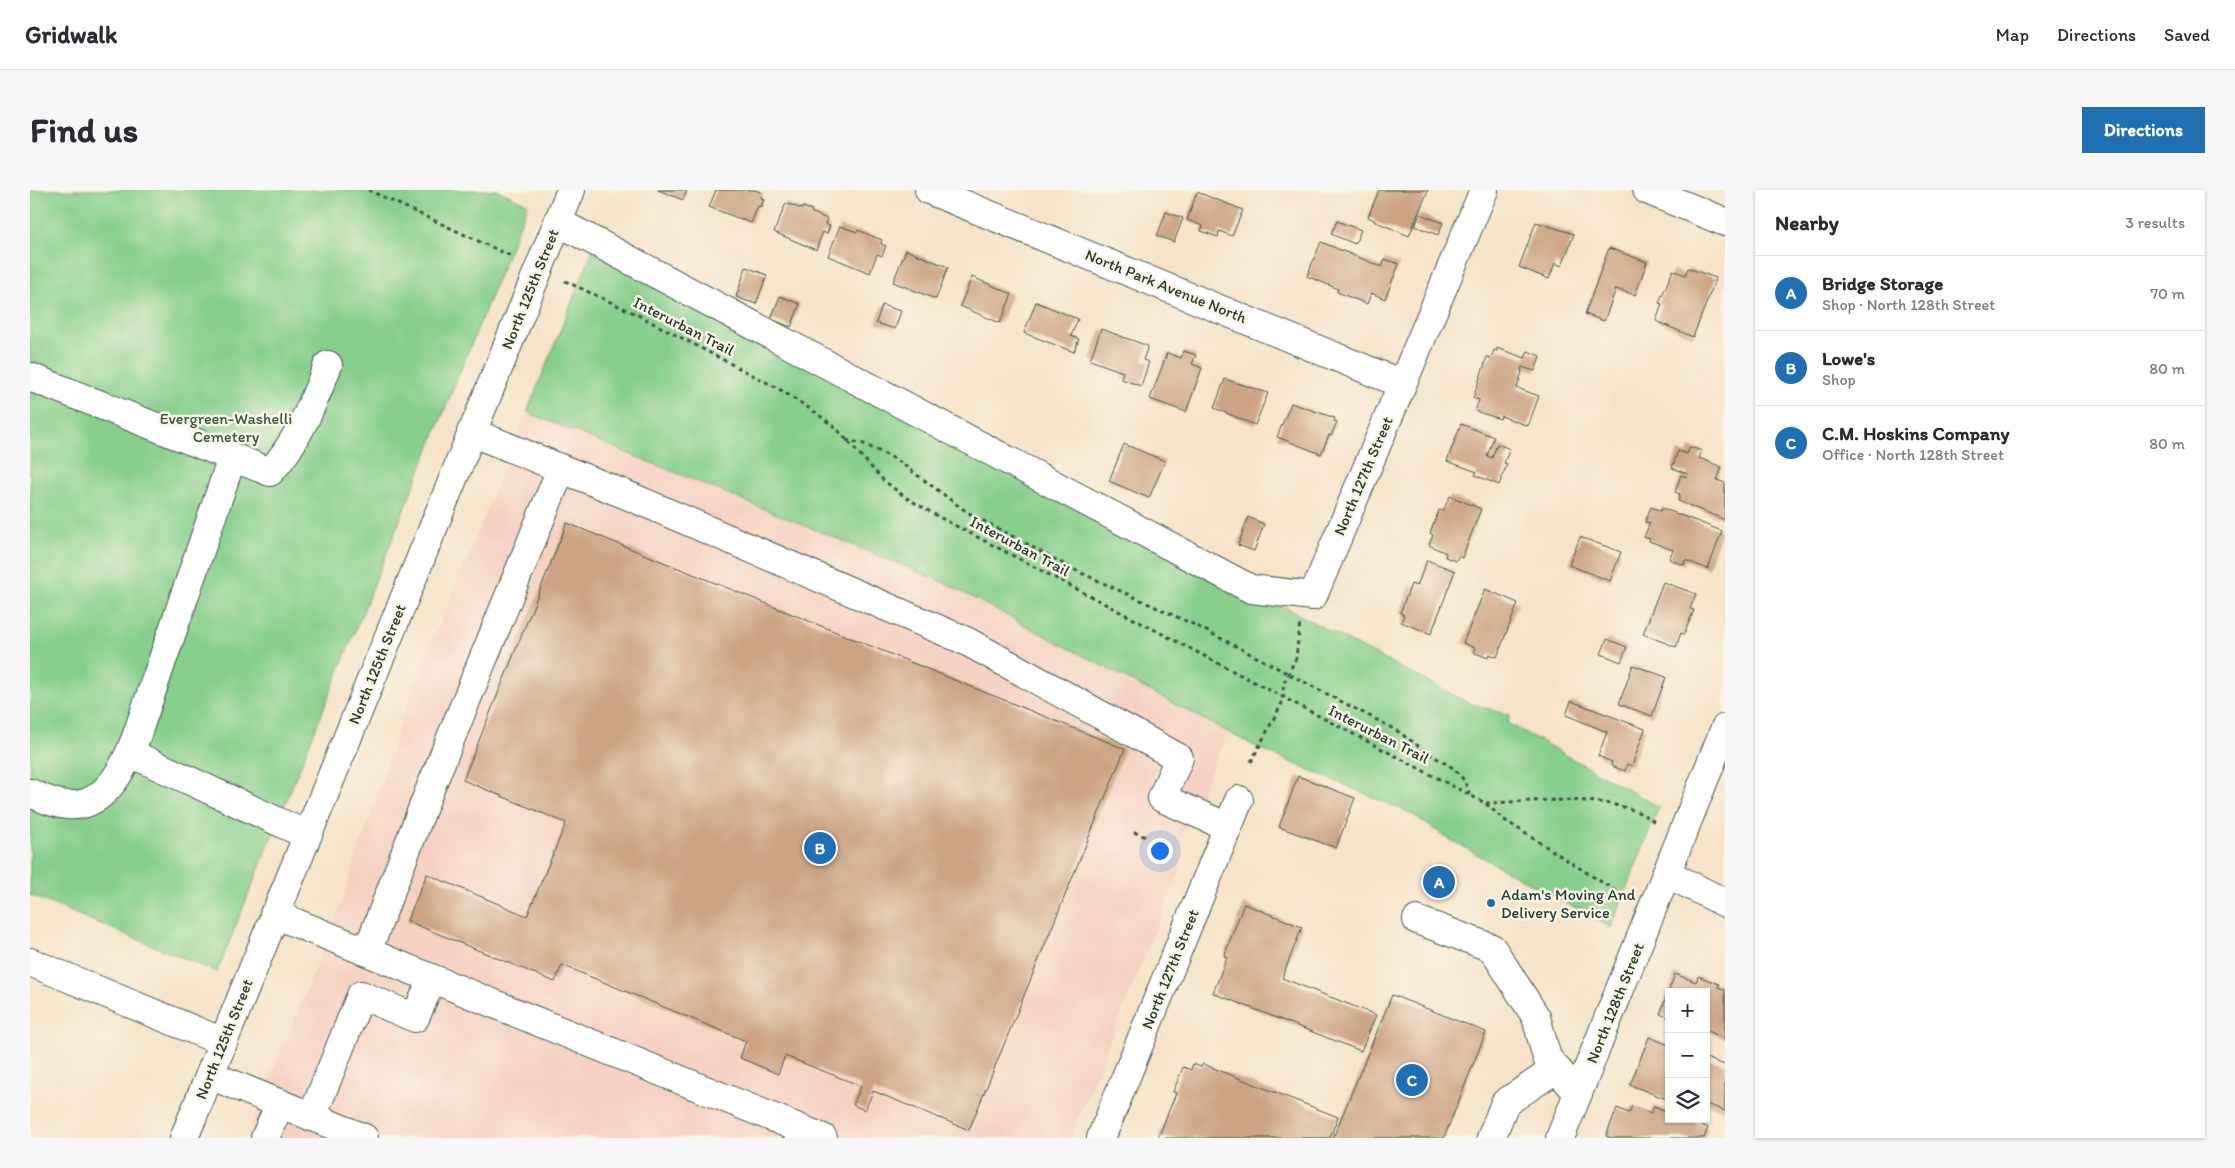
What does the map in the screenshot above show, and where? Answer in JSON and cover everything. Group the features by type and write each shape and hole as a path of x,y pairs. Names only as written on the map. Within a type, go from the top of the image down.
{"street":[{"name":"North 125th Street","path":"184,1138 571,190"},
{"name":"North Park Avenue North","path":"929,190 1402,384"},
{"name":"North 127th Street","path":"1313,596 1484,190"},
{"path":"1647,190 1725,222"},
{"path":"558,222 1251,589 1313,596"},
{"path":"30,377 270,472 281,460 294,440 315,399 328,365"},
{"path":"471,432 966,641 1178,758 1162,798 1228,827"},
{"path":"30,793 67,806 89,802 109,788 130,753 232,458"},
{"path":"367,952 434,780 561,469"},
{"name":"North 128th Street","path":"1560,1138 1725,728"},
{"path":"130,753 307,835"},
{"name":"North 127th Street","path":"1101,1138 1240,800"},
{"path":"1666,873 1725,902"},
{"path":"274,914 823,1138"},
{"path":"1417,920 1492,948 1536,1017 1547,1058 1578,1093"},
{"path":"30,962 223,1042"},
{"path":"312,1117 361,996 415,1018 432,979"},
{"path":"1491,1138 1506,1103 1556,1069"},
{"path":"210,1075 364,1138"},
{"path":"265,1138 280,1103"}],"path":[{"path":"368,190 516,258"},
{"name":"Interurban Trail","path":"565,281 634,313 779,389 815,412 837,429 882,480 904,497 1284,699 1485,803 1503,819 1626,899"},
{"path":"846,440 864,444 897,460 967,512 1077,571 1199,627 1396,730 1453,768 1464,780 1470,796"},
{"path":"1251,762 1284,699 1283,685 1296,658 1298,626 1313,596"},
{"name":"Interurban Trail","path":"1485,803 1590,801 1630,810 1657,824"},
{"path":"1134,832 1146,837"}],"shaded area":[{"path":"527,412 943,582 1227,732 1183,837 1180,848 1180,870 1070,1138 246,1138 339,910 410,695"}],"green space":[{"name":"Evergreen-Washelli Cemetery","path":"30,190 498,190 528,204 217,972 30,895"},
{"path":"597,240 1337,635 1471,704 1510,715 1508,723 1659,807 1611,928 1449,839 1410,813 1260,749 943,582 527,412"}],"building":[{"path":"658,190 687,190 683,200"},
{"path":"716,190 755,190 762,193 761,198 764,199 761,207 758,206 751,223 709,207"},
{"path":"1379,190 1428,190 1409,236 1368,217"},
{"path":"1197,192 1243,210 1232,236 1219,231 1218,237 1201,231 1203,226 1187,220"},
{"path":"786,203 802,209 803,207 812,210 811,212 827,219 825,224 830,226 827,234 823,232 816,250 774,232"},
{"path":"1166,212 1183,218 1174,242 1157,236"},
{"path":"1420,214 1443,223 1438,235 1415,226"},
{"path":"1337,221 1361,230 1355,244 1331,234"},
{"path":"1536,222 1574,234 1562,266 1555,263 1549,279 1519,267"},
{"path":"840,226 857,232 858,230 882,240 881,244 886,246 882,256 877,254 870,273 828,256"},
{"path":"1321,242 1382,267 1385,259 1399,264 1385,299 1371,293 1367,304 1337,292 1338,289 1307,276"},
{"path":"1609,248 1647,262 1635,295 1616,289 1604,321 1585,314"},
{"path":"906,250 948,267 936,299 893,282"},
{"path":"746,267 767,275 756,304 736,297"},
{"path":"1688,268 1716,278 1693,337 1656,321 1662,304 1659,303 1673,270 1685,275"},
{"path":"972,277 1012,294 1000,323 960,306"},
{"path":"780,296 800,304 791,327 771,319"},
{"path":"1036,302 1078,319 1071,336 1079,339 1074,352 1024,333"},
{"path":"882,305 901,311 895,329 876,323"},
{"path":"1101,329 1148,346 1143,360 1149,362 1141,386 1121,379 1123,372 1090,360"},
{"path":"1497,348 1525,358 1528,351 1540,356 1535,371 1522,367 1517,388 1539,396 1528,426 1501,416 1500,419 1475,411 1479,400 1473,398 1487,357 1491,358 1494,350 1497,351"},
{"path":"1184,351 1196,355 1192,364 1202,368 1186,412 1150,399 1167,353 1181,358"},
{"path":"1225,379 1268,393 1255,425 1214,408"},
{"path":"1291,403 1335,418 1334,421 1337,422 1321,454 1277,437"},
{"path":"1461,424 1494,437 1487,456 1492,458 1497,444 1510,449 1504,463 1507,464 1499,485 1475,475 1477,472 1447,461"},
{"path":"1124,444 1165,461 1149,498 1109,481"},
{"path":"1690,447 1702,451 1699,458 1722,467 1717,480 1725,483 1725,520 1678,501 1680,494 1675,492 1681,475 1687,477 1688,474 1672,468 1678,451 1687,454"},
{"path":"1450,496 1481,509 1462,558 1458,556 1456,561 1445,557 1446,553 1429,545 1433,535 1430,533 1439,510 1443,511"},
{"path":"1651,507 1661,511 1662,508 1722,531 1708,569 1685,560 1684,565 1669,559 1673,550 1649,541 1650,539 1644,537 1650,523 1645,522"},
{"path":"1248,517 1264,524 1254,551 1238,545"},
{"path":"567,523 1125,749 969,1130 873,1091 865,1110 853,1105 861,1086 785,1056 778,1074 740,1058 746,1041 562,965 555,982 407,921 427,874 527,916 566,823 463,780"},
{"path":"1580,537 1621,552 1610,581 1569,565"},
{"path":"1427,560 1455,571 1431,634 1401,622 1404,615 1400,613 1411,584 1417,586"},
{"path":"1663,582 1696,594 1690,609 1694,610 1684,634 1681,633 1676,647 1643,634"},
{"path":"1485,589 1518,603 1497,657 1489,654 1488,658 1473,652 1475,648 1463,643"},
{"path":"1607,639 1627,647 1621,662 1601,654"},
{"path":"1633,665 1666,677 1652,716 1619,704"},
{"path":"1571,701 1645,729 1632,766 1627,764 1625,771 1611,766 1612,762 1598,756 1607,732 1566,715"},
{"path":"1298,776 1355,798 1336,848 1279,827"},
{"path":"1244,904 1302,927 1282,978 1376,1015 1361,1051 1213,993 1227,957 1224,956"},
{"path":"1675,974 1696,982 1698,976 1719,984 1718,987 1725,990 1725,1039 1710,1032 1710,988 1670,988"},
{"path":"1392,995 1486,1032 1444,1138 1333,1138"},
{"path":"1665,1001 1665,1016 1660,1014"},
{"path":"1649,1037 1665,1043 1665,1098 1630,1085"},
{"path":"1710,1059 1725,1065 1725,1111 1710,1105"},
{"path":"1193,1064 1201,1067 1203,1064 1338,1117 1330,1138 1158,1138 1176,1093 1173,1092 1183,1067 1191,1070"},
{"path":"1632,1106 1651,1113 1654,1106 1665,1110 1665,1123 1696,1123 1708,1128 1704,1138 1611,1138 1606,1136 1617,1108 1629,1113"}],"place":[{"name":"Lowe's","path":"820,848"},
{"name":"Bridge Storage","path":"1439,882"},
{"name":"Adam's Moving And Delivery Service","path":"1491,903"},
{"name":"C.M. Hoskins Company","path":"1412,1080"}]}
